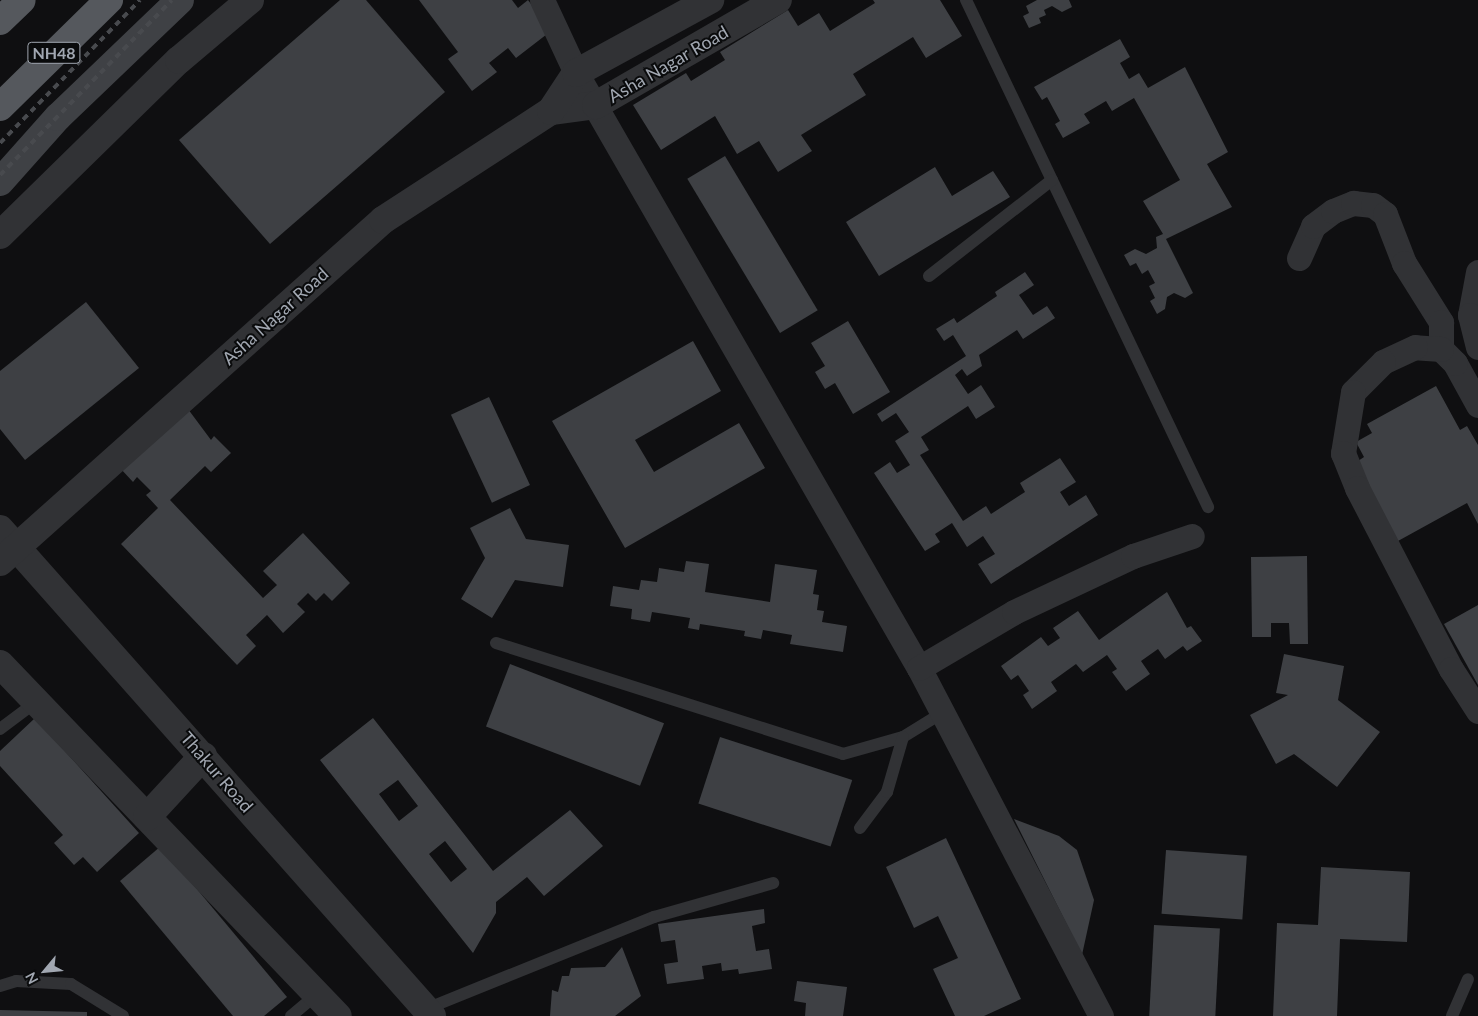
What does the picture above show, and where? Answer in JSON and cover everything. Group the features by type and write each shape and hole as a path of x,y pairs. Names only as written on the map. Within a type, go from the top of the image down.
{"highway":[{"path":"0,21 22,0"},
{"name":"NH48","path":"0,107 110,0"}],"main road":[{"path":"0,182 58,117 180,0"}],"street":[{"path":"0,235 179,60 250,0"},
{"path":"542,0 576,73 919,668 1101,1016"},
{"name":"Asha Nagar Road","path":"6,546 383,220 551,111 576,73 710,0"},
{"name":"Asha Nagar Road","path":"551,111 596,105 778,0"},
{"path":"1299,258 1313,226 1332,210 1353,203 1372,206 1385,214 1404,263 1441,322 1441,349"},
{"path":"1478,272 1470,315 1478,346"},
{"path":"1478,405 1455,363 1441,349 1415,347 1383,362 1353,392 1343,453 1357,488 1442,652 1478,711"},
{"path":"919,668 1014,612 1134,556 1192,536"},
{"name":"Thakur Road","path":"6,546 203,756 429,1013"},
{"path":"0,664 338,1016"},
{"path":"147,817 203,756"}],"lane":[{"path":"966,0 1208,507"},
{"path":"929,276 1052,180"},
{"path":"496,643 843,754 903,737 942,713"},
{"path":"0,729 36,702"},
{"path":"860,828 887,792 903,737"},
{"path":"429,1013 654,917 773,883"},
{"path":"1452,1016 1468,979"},
{"path":"0,986 16,981 72,984 123,1016"},
{"path":"291,1016 317,994"}],"building":[{"path":"340,0 366,0 445,92 270,244 179,140"},
{"path":"419,0 512,0 518,8 528,0 551,31 516,58 508,48 489,63 497,72 472,91 448,59 458,52"},
{"path":"873,0 940,0 962,36 926,58 913,37 853,74 866,95 801,135 812,151 778,172 759,141 737,154 715,116 661,150 633,105 686,73 691,81 725,60 720,52 788,10 798,26 819,13 830,31 875,3"},
{"path":"1037,0 1069,0 1072,7 1062,12 1052,6 1044,10 1046,15 1039,18 1041,23 1029,28 1023,16 1029,13 1026,6"},
{"path":"1120,39 1130,57 1120,63 1129,79 1139,73 1148,88 1185,67 1228,152 1207,164 1232,207 1166,239 1193,293 1185,298 1174,293 1167,297 1165,309 1157,314 1150,301 1155,298 1149,286 1155,283 1148,270 1142,274 1136,263 1130,266 1124,255 1135,249 1146,254 1157,248 1156,237 1163,234 1143,201 1180,180 1134,98 1112,111 1106,101 1084,114 1090,123 1063,138 1055,124 1060,121 1047,97 1042,100 1034,87"},
{"path":"725,156 818,310 780,333 687,179"},
{"path":"935,167 952,196 993,171 1010,197 879,276 846,222"},
{"path":"1025,272 1034,285 1019,295 1033,315 1047,306 1055,318 1023,339 1017,330 979,355 982,366 967,376 962,369 955,375 968,394 981,385 995,407 976,419 968,406 921,437 929,450 920,455 963,521 986,506 991,514 1025,492 1020,483 1060,458 1076,482 1060,492 1069,506 1086,495 1098,515 991,584 978,564 995,554 983,536 967,547 952,523 935,534 940,542 925,551 874,473 890,462 897,473 910,465 895,441 909,432 896,413 882,422 877,414 966,356 953,335 944,341 936,329 954,318 957,323 997,296 995,292"},
{"path":"86,302 139,368 25,460 0,429 0,371"},
{"path":"848,321 890,392 853,414 835,383 825,389 815,372 825,366 811,343"},
{"path":"693,341 721,391 635,440 654,472 739,423 765,468 625,548 552,421"},
{"path":"1436,386 1460,430 1467,426 1478,445 1478,524 1467,503 1398,541 1355,463 1364,457 1356,442 1372,433 1367,424"},
{"path":"489,397 530,485 492,503 451,415"},
{"path":"185,405 211,440 214,436 231,453 211,472 205,466 170,500 263,598 277,585 263,571 303,533 350,583 332,601 324,593 316,601 308,593 297,604 305,612 283,633 267,615 246,635 256,646 237,665 121,544 158,508 146,495 151,491 137,477 133,482 120,468"},
{"path":"510,508 526,539 569,545 563,587 515,580 492,618 461,599 485,558 470,528"},
{"path":"1307,556 1308,644 1290,644 1289,623 1271,623 1271,637 1252,637 1251,557"},
{"path":"686,561 709,564 705,592 770,602 775,564 817,570 813,594 819,595 817,610 824,611 822,622 847,626 843,652 790,644 792,635 763,630 761,639 744,636 745,631 700,624 699,630 688,628 690,618 652,612 650,622 631,619 632,609 610,606 613,586 639,590 641,580 657,582 659,568 684,572"},
{"path":"1167,592 1187,628 1191,626 1202,641 1187,651 1183,646 1165,659 1158,649 1141,661 1150,674 1126,691 1112,672 1117,669 1107,655 1083,672 1076,664 1051,682 1057,691 1032,709 1023,695 1029,691 1018,675 1011,680 1001,666 1041,637 1048,646 1060,638 1053,628 1078,611 1099,640"},
{"path":"1478,605 1478,685 1444,624"},
{"path":"1284,654 1344,666 1338,700 1380,732 1337,787 1294,754 1276,764 1250,715 1288,695 1276,693"},
{"path":"510,664 664,723 640,786 486,727"},
{"path":"35,718 139,833 97,872 83,857 74,865 54,843 63,835 0,766 0,751"},
{"path":"373,718 493,871 570,810 603,846 544,896 527,877 496,902 496,913 473,953 320,760","holes":["398,780 418,806 399,821 379,794","445,841 467,869 451,882 429,854"]},
{"path":"720,737 852,780 831,847 698,804"},
{"path":"1014,819 1059,836 1077,850 1094,900 1082,955"},
{"path":"946,838 1021,999 984,1016 955,1016 933,969 958,958 938,916 914,928 886,867"},
{"path":"161,846 287,997 264,1016 233,1016 120,881"},
{"path":"1166,850 1247,856 1242,919 1162,914"},
{"path":"1321,867 1410,872 1407,942 1340,939 1337,1016 1273,1016 1277,923 1318,925"},
{"path":"764,909 765,923 752,926 756,951 769,949 772,969 739,974 738,969 722,971 721,963 702,966 704,979 667,984 664,964 678,962 675,940 661,942 658,924"},
{"path":"1154,925 1220,928 1215,1016 1149,1016"},
{"path":"622,947 641,996 615,1016 550,1016 552,990 558,992 562,976 569,976 571,968 605,967"},
{"path":"797,981 847,987 843,1016 805,1016 806,1003 794,1001"},
{"path":"0,1010 87,1012 87,1016 0,1016"}],"railway":[{"path":"0,143 140,0"},
{"path":"0,175 172,0"}]}
